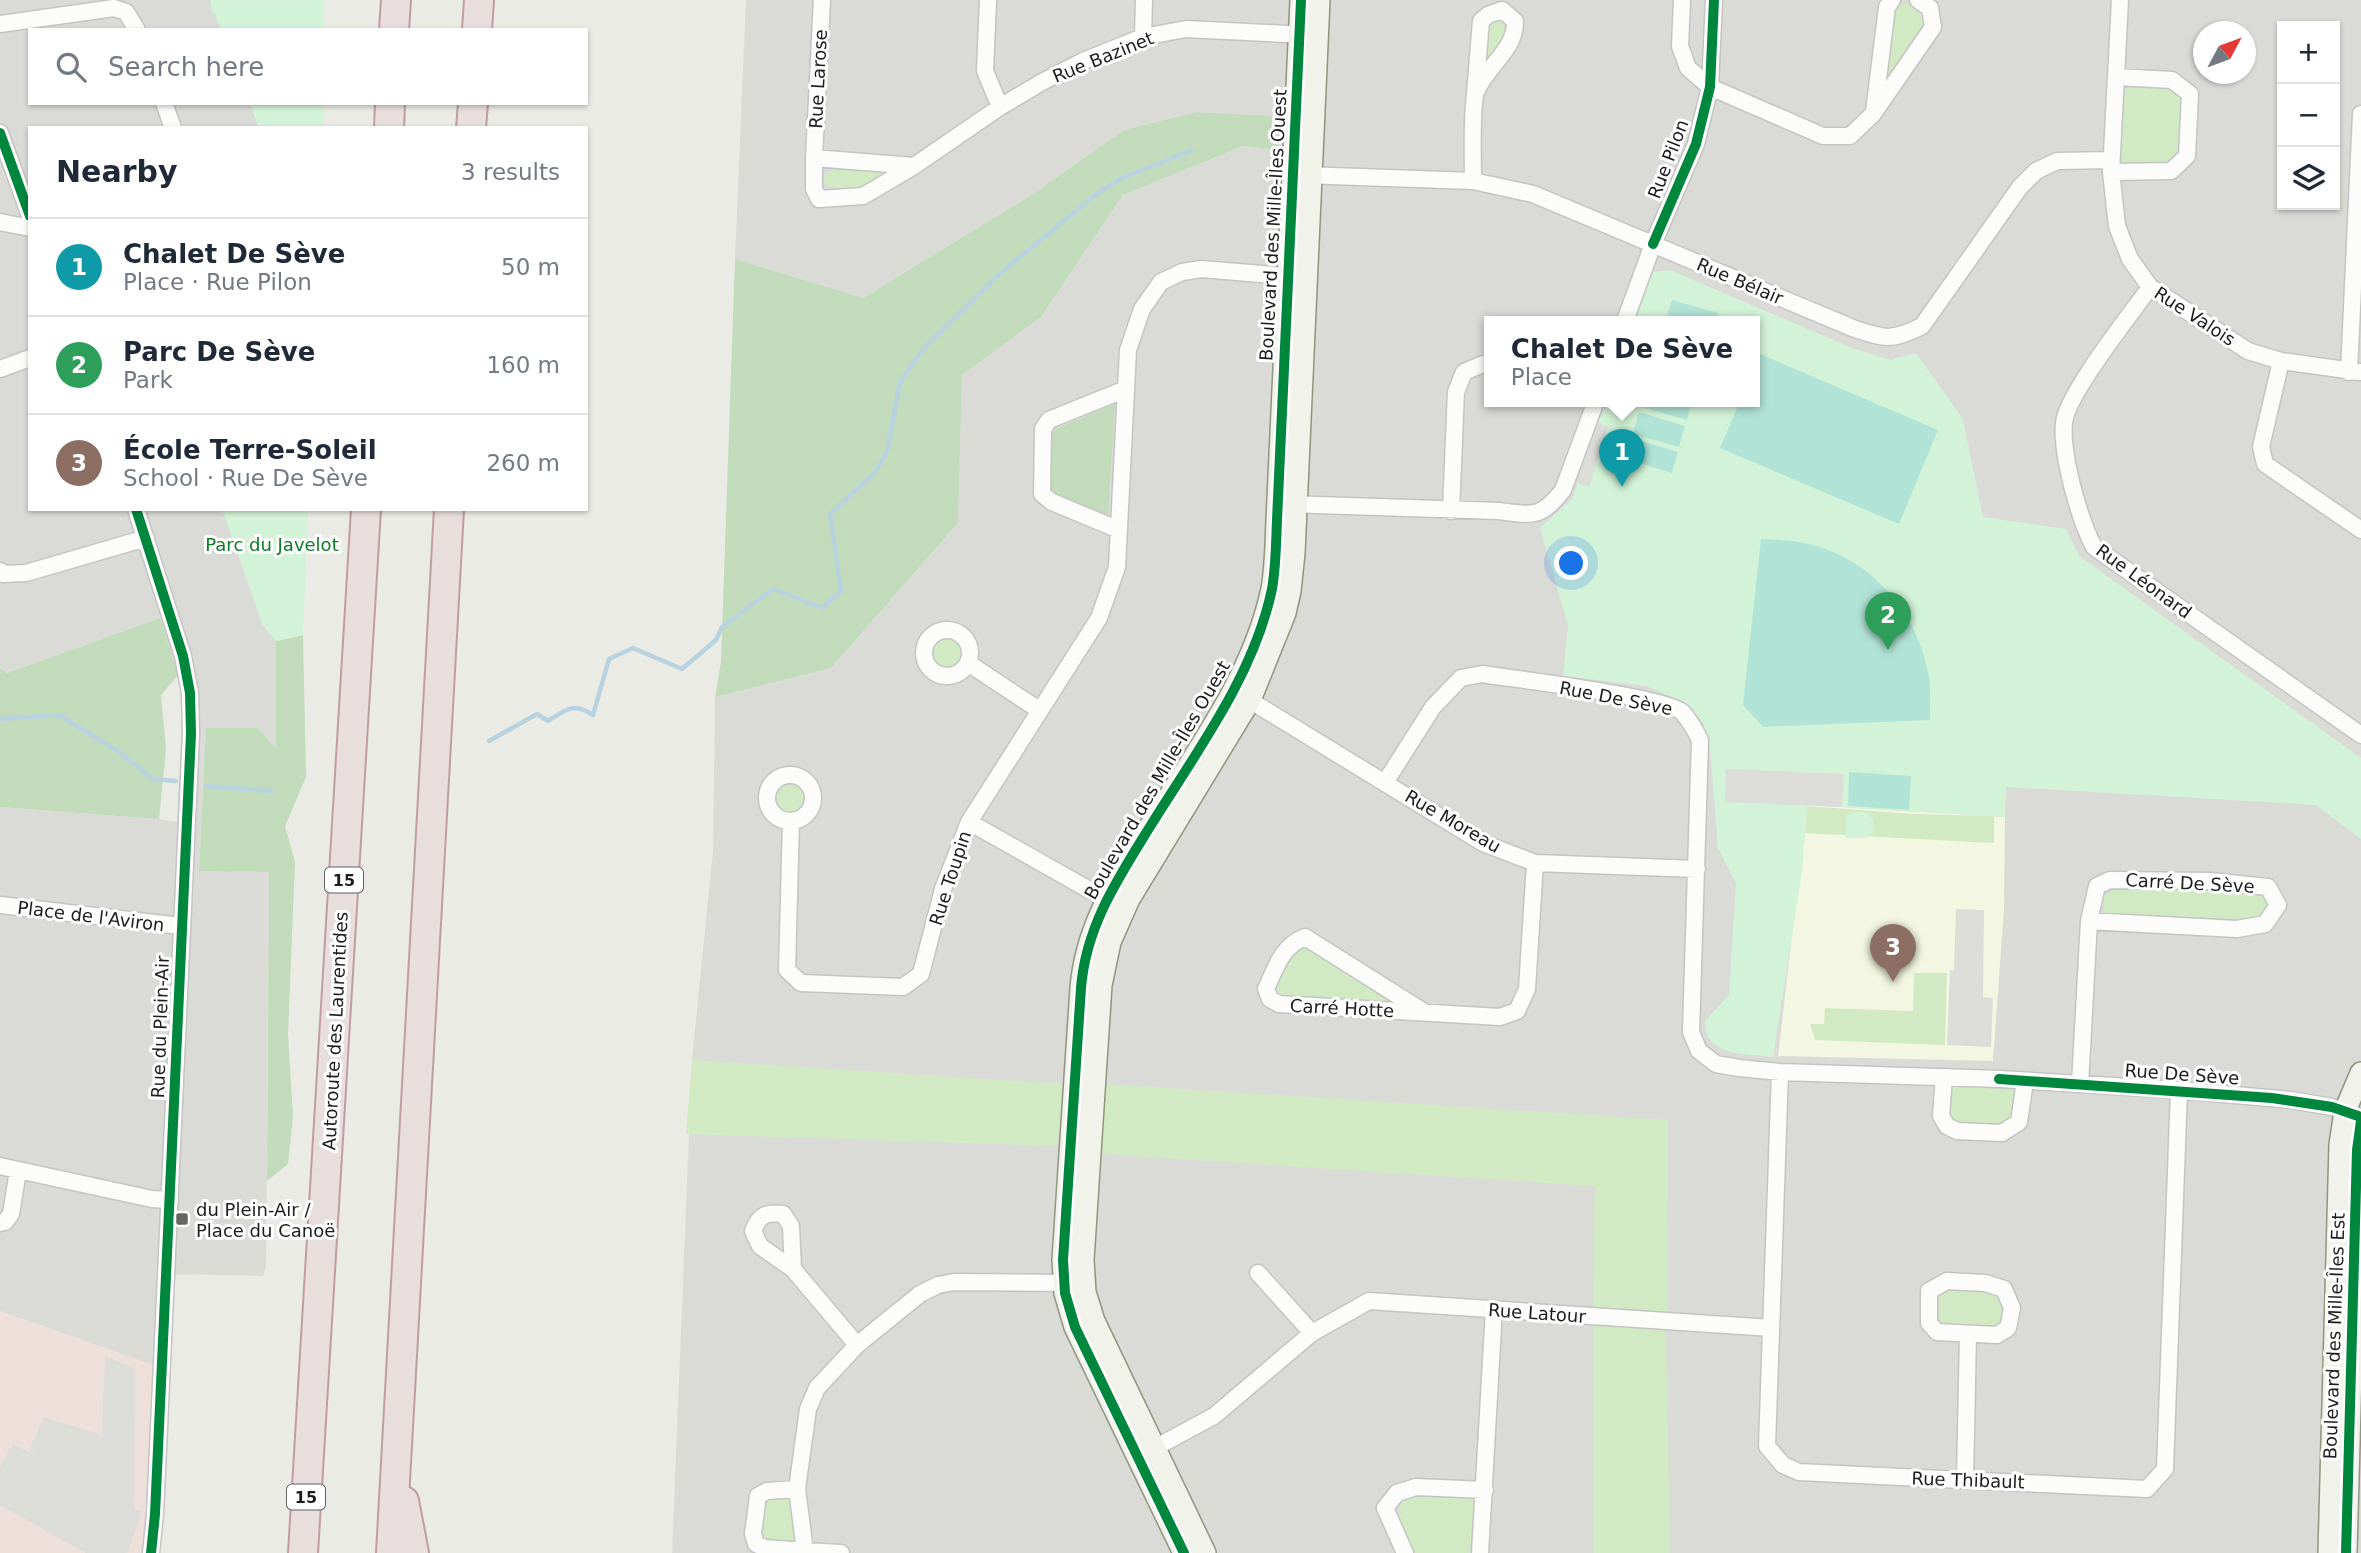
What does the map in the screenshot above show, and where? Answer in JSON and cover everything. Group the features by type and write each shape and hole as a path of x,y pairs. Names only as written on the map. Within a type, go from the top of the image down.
{"highway":[{"path":"394,28 396,0"},
{"path":"477,28 479,0"},
{"path":"389,126 390,105"},
{"path":"471,126 473,105"},
{"name":"Autoroute des Laurentides","path":"303,1553 366,511"},
{"path":"391,1553 449,511"},
{"path":"396,1460 414,1553"}],"street":[{"name":"Rue Larose","path":"814,158 821,0"},
{"path":"988,0 985,71 1000,107"},
{"path":"1143,37 1144,0"},
{"name":"Boulevard des Mille-Îles Ouest","path":"1205,1553 1078,1336 1067,1304 1074,1283 1063,1260 1082,973 1089,940 1115,904 1242,695 1274,576 1287,504 1308,35 1301,0"},
{"name":"Boulevard des Mille-Îles Ouest","path":"1308,35 1319,0"},
{"path":"1682,0 1680,46 1688,68 1710,87 1822,136 1850,136 1873,114 1933,27 1930,8 1918,0"},
{"name":"Rue Pilon","path":"1627,316 1653,244 1696,144 1710,87 1714,0"},
{"path":"1873,114 1887,7 1892,0"},
{"name":"Rue Valois","path":"2120,0 2111,166 2117,226 2130,259 2150,287 2248,351 2281,361 2355,372"},
{"path":"0,24 114,8 126,12 136,28"},
{"path":"1472,181 1475,94 1482,22 1488,15 1502,10 1515,21 1513,40 1486,74 1475,94"},
{"name":"Rue Bazinet","path":"814,158 814,189 819,199 863,196 914,166 1000,107 1083,61 1143,37 1186,29 1308,35"},
{"path":"2111,166 2171,171 2187,156 2190,94 2172,80 2116,77"},
{"path":"165,105 172,126"},
{"path":"2355,372 2361,114"},
{"path":"0,133 28,210"},
{"path":"814,158 914,166"},
{"name":"Rue Bélair","path":"1302,175 1472,181 1533,194 1855,329 1881,337 1899,337 1922,326 2020,187 2036,171 2057,161 2111,166"},
{"path":"0,222 28,228"},
{"name":"Rue Toupin","path":"791,821 788,970 801,983 903,987 921,974 943,890 969,822 1099,618 1117,567 1128,350 1142,309 1161,282 1182,272 1201,270 1297,277"},
{"name":"Rue Léonard","path":"2150,287 2075,394 2064,421 2069,468 2084,527 2094,547 2361,735"},
{"path":"0,369 28,359"},
{"path":"2281,361 2261,447 2265,464 2361,530"},
{"path":"1451,511 1456,392 1464,372 1484,364"},
{"path":"1117,529 1052,502 1042,494 1044,429 1049,419 1126,389"},
{"path":"1287,504 1499,511 1534,515 1554,503 1563,491 1594,407"},
{"name":"Rue du Plein-Air","path":"137,511 183,656 190,693 191,734 151,1553"},
{"path":"0,571 3,574 26,573 146,538"},
{"path":"968,663 1039,710"},
{"name":"Rue De Sève","path":"1386,781 1433,707 1461,678 1482,674 1641,699 1681,710 1700,740 1691,1032 1699,1051 1716,1064 1780,1072 1944,1077 2179,1090 2291,1100 2356,1116"},
{"name":"Rue Moreau","path":"1242,695 1483,843 1535,863 1697,869"},
{"path":"969,822 1115,904"},
{"name":"Carré Hotte","path":"1424,1012 1305,937 1292,942 1282,954 1266,989 1270,999 1279,1004 1500,1017 1517,1012 1527,989 1535,863"},
{"name":"Carré De Sève","path":"2080,1084 2090,921 2097,886 2110,880 2210,881 2268,887 2278,905 2265,925 2237,929 2090,921"},
{"name":"Place de l'Aviron","path":"0,905 181,926"},
{"name":"Rue Thibault","path":"1780,1072 1767,1446 1783,1465 1799,1472 1845,1476 1965,1479 2147,1489 2165,1469 2179,1090"},
{"name":"Boulevard des Mille-Îles Est","path":"2346,1553 2349,1316 2340,1145 2356,1116 2361,1073"},
{"path":"1944,1077 1941,1116 1947,1126 1957,1130 2003,1133 2019,1122 2025,1081"},
{"path":"0,1166 152,1199 170,1200"},
{"path":"0,1223 5,1222 11,1214 18,1171"},
{"path":"793,1269 857,1345"},
{"path":"1258,1273 1312,1333"},
{"path":"1947,1281 1985,1283 2004,1289 2012,1308 2008,1328 1997,1335 1968,1335 1937,1332 1929,1323 1928,1291 1947,1281"},
{"path":"805,1551 797,1489 808,1409 817,1388 857,1345 920,1294 938,1286 954,1282 1074,1283"},
{"name":"Rue Latour","path":"1146,1453 1214,1416 1312,1333 1369,1301 1771,1328"},
{"path":"1480,1553 1494,1309"},
{"name":"Boulevard des Mille-Îles Est","path":"2329,1553 2349,1316"},
{"path":"1965,1479 1968,1335"},
{"name":"Boulevard des Mille-Îles Ouest","path":"1146,1453 1184,1553"},
{"path":"1405,1553 1385,1508 1397,1493 1416,1488 1485,1490"},
{"path":"797,1489 767,1490 758,1496 753,1534 756,1544 765,1548 841,1553"}],"shaded area":[{"path":"0,0 210,0 220,28 28,28 28,105 251,105 258,126 28,126 28,511 223,511 263,625 276,641 276,750 206,729 199,870 269,872 266,1267 263,1276 160,1274 153,1365 0,1311 0,807 177,822 183,694 160,618 6,673 0,668"},
{"path":"746,0 2361,0 2361,1553 672,1553 692,1060 713,851 715,697 831,668 958,523 962,375 1041,317 1123,195 1243,146 1278,150 1283,118 1197,112 1124,130 1033,194 863,298 735,259"},
{"path":"1589,420 1608,426 1589,487 1570,481"},
{"path":"1726,769 1844,774 1842,807 1725,802"},
{"path":"1807,805 2005,817 2004,909 1993,1061 1778,1056"},
{"path":"1956,909 1984,910 1983,997 1993,998 1991,1047 1947,1045"},
{"path":"0,1311 153,1365 145,1553 0,1553"},
{"path":"105,1356 135,1368 134,1508 142,1512 127,1553 86,1553 0,1505 0,1467 13,1444 52,1464 29,1451 44,1417 102,1435"}],"green space":[{"path":"210,0 323,0 323,28 220,28 215,13 212,12"},
{"path":"1912,2 1926,12 1926,25 1881,93 1895,6"},
{"path":"1503,15 1512,23 1487,68 1481,52 1487,23"},
{"path":"2116,82 2169,84 2183,96 2183,153 2171,164 2115,168"},
{"path":"251,105 323,105 323,126 258,126"},
{"path":"1197,112 1283,117 1278,150 1243,146 1123,195 1041,317 962,375 958,523 831,668 715,697 721,662 735,259 863,298 1033,194 1124,130"},
{"path":"832,170 875,171 880,175 880,179 861,187 838,189 825,185 823,177"},
{"path":"1670,270 1852,348 1891,360 1916,353 1963,419 1983,517 2066,529 2079,556 2361,758 2361,839 2316,805 2006,787 2005,817 1807,805 1802,872 1773,1057 1739,1054 1719,1048 1707,1033 1705,1021 1729,995 1736,883 1718,848 1710,747 1703,723 1686,703 1646,686 1563,676 1568,625 1540,528 1572,499 1602,407 1760,407 1760,316 1637,316 1653,272"},
{"path":"1672,300 1718,313 1717,316 1667,316"},
{"path":"1760,354 1938,430 1899,524 1720,448 1737,407 1760,407"},
{"path":"1115,404 1108,513 1100,517 1056,498 1048,487 1053,432"},
{"path":"1641,407 1690,407 1687,420"},
{"path":"1639,412 1685,426 1679,447 1633,434"},
{"path":"1632,438 1678,452 1672,473 1626,459"},
{"name":"Parc du Javelot","path":"223,511 308,511 303,635 276,641 263,625"},
{"path":"1761,539 1803,543 1832,551 1853,562 1889,592 1915,632 1924,654 1930,682 1930,720 1763,727 1743,705"},
{"path":"160,618 178,675 161,695 166,749 159,819 0,807 0,668 7,673"},
{"path":"303,635 306,777 285,826 295,862 288,1034 293,1117 288,1164 267,1181 269,872 199,871 206,728 258,728 276,749 276,641"},
{"path":"947,639 957,643 961,653 957,663 947,667 937,663 933,653 937,643"},
{"path":"1849,772 1911,776 1909,810 1848,806"},
{"path":"791,784 802,788 806,799 802,810 791,814 780,810 776,799 780,788"},
{"path":"1807,806 1913,814 1994,816 1994,843 1805,833"},
{"path":"1853,812 1868,813 1873,820 1874,831 1867,838 1846,838 1846,817"},
{"path":"2116,888 2265,893 2270,903 2262,916 2243,919 2109,915 2104,910 2102,896"},
{"path":"1305,937 1424,1012 1270,999 1282,954"},
{"path":"1914,973 1947,973 1945,1045 1815,1040 1810,1024 1824,1024 1825,1008 1913,1011"},
{"path":"692,1060 1064,1084 1057,1146 686,1134"},
{"path":"1105,1084 1668,1120 1667,1314 1593,1309 1595,1186 1101,1154"},
{"path":"1952,1086 2014,1090 2013,1115 2003,1124 1951,1120"},
{"path":"1947,1281 2004,1289 2008,1328 1937,1332 1929,1291"},
{"path":"1593,1325 1666,1329 1670,1553 1593,1553"},
{"path":"796,1491 804,1550 757,1543 759,1496"},
{"path":"1474,1496 1470,1553 1415,1553 1397,1517 1403,1497"}],"waterway":[{"path":"489,741 537,714 548,721 575,708 593,715 609,659 633,648 682,669 716,640 722,627 773,589 822,608 841,591 830,514 875,472 887,452 900,382 923,349 997,276 1094,196 1120,179 1192,150"},
{"path":"0,719 59,715 118,751 153,779 176,781"},
{"path":"206,786 271,791"}],"cycle path":[{"path":"1184,1553 1075,1327 1065,1293 1063,1260 1081,988 1090,943 1106,902 1238,682 1264,621 1272,589 1276,554 1301,0"},
{"path":"1653,244 1696,144 1710,87 1714,0"},
{"path":"0,133 28,210"},
{"path":"137,511 183,656 190,693 191,734 151,1553"},
{"path":"1999,1079 2272,1098 2332,1107 2361,1117"},
{"path":"2346,1553 2357,1150 2361,1121"}],"place":[{"name":"Chalet De Sève","path":"1622,487"},
{"name":"Parc De Sève","path":"1888,650"},
{"name":"École Terre-Soleil","path":"1893,982"},
{"name":"du Plein-Air / Place du Canoë","path":"182,1219"}]}
